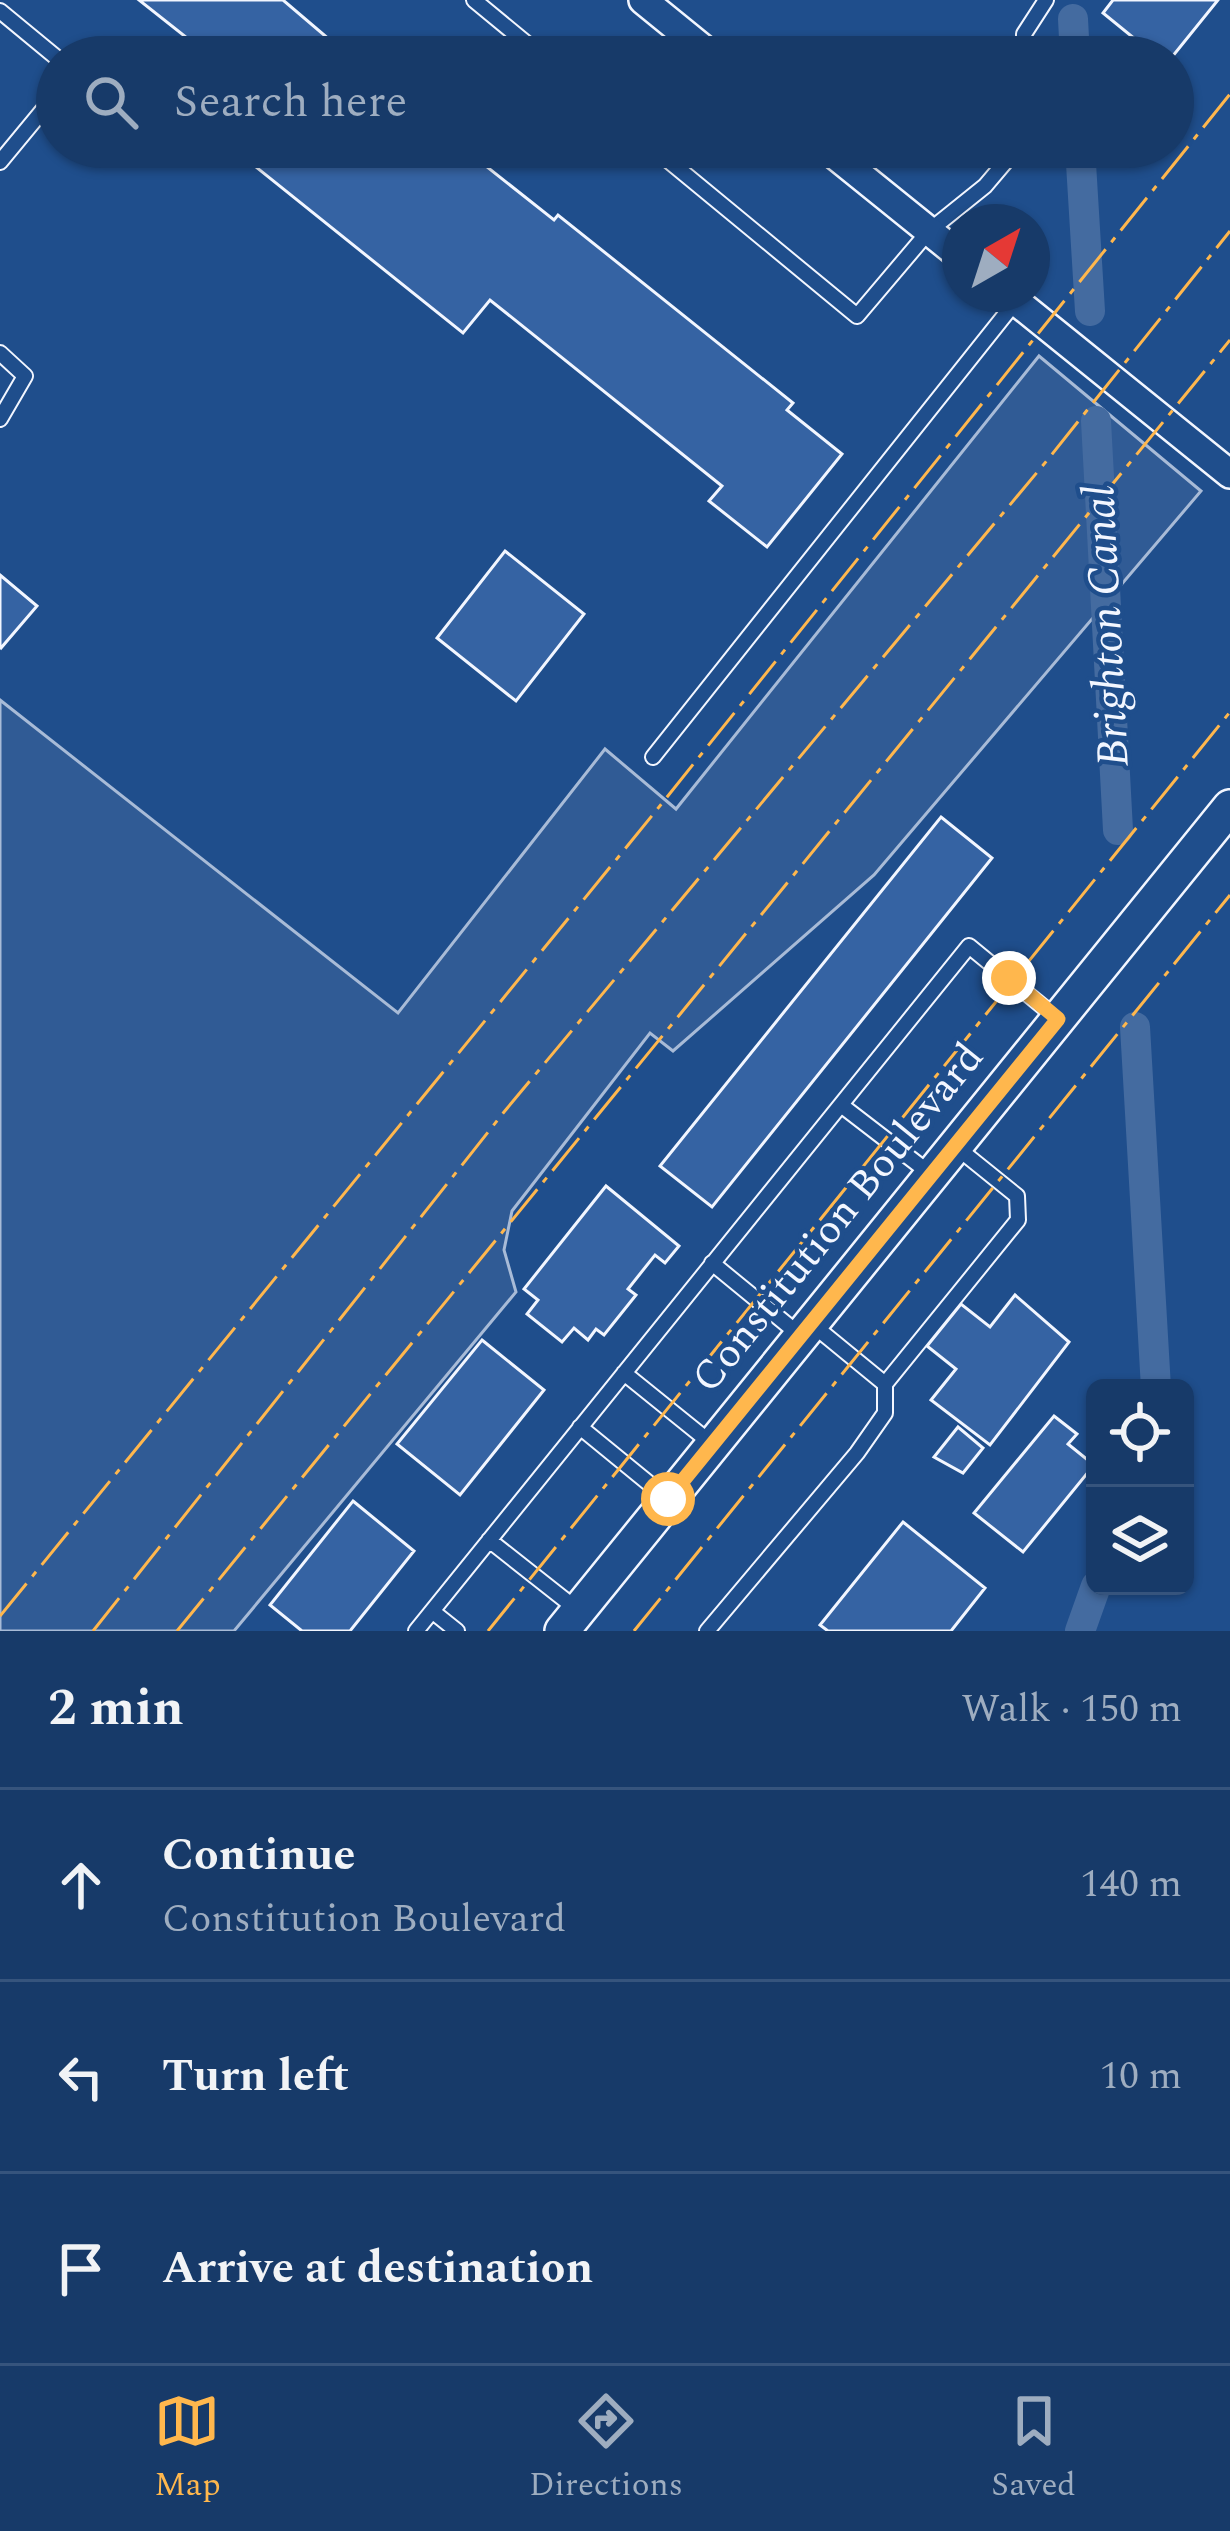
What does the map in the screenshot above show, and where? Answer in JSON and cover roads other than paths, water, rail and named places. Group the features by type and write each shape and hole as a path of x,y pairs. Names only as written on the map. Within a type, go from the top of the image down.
{"street":[{"path":"643,0 687,36"},
{"path":"851,168 942,241"},
{"path":"1028,312 1230,474"},
{"name":"Constitution Boulevard","path":"570,1621 1230,806"}],"lane":[{"path":"474,0 518,36"},
{"path":"1024,36 1046,0"},
{"path":"0,11 36,41"},
{"path":"0,162 36,118"},
{"path":"677,168 856,316 929,231 986,186 1001,168"},
{"path":"653,757 1000,312"},
{"path":"0,353 25,376 0,418"},
{"path":"416,1631 969,946 1058,1019"},
{"path":"841,1105 932,1175"},
{"path":"707,1631 857,1453 884,1413 884,1384 1018,1220 1017,1196 955,1146"},
{"path":"712,1264 884,1384"},
{"path":"624,1373 712,1444"},
{"path":"580,1427 668,1499"},
{"path":"489,1540 570,1621"},
{"path":"432,1611 458,1631"}],"waterway":[{"name":"Brighton Canal","path":"1073,19 1074,36"},
{"name":"Brighton Canal","path":"1081,168 1090,311"},
{"name":"Brighton Canal","path":"1096,421 1118,830"},
{"name":"Brighton Canal","path":"1135,1027 1155,1379"},
{"name":"Brighton Canal","path":"1080,1631 1093,1595"}]}
